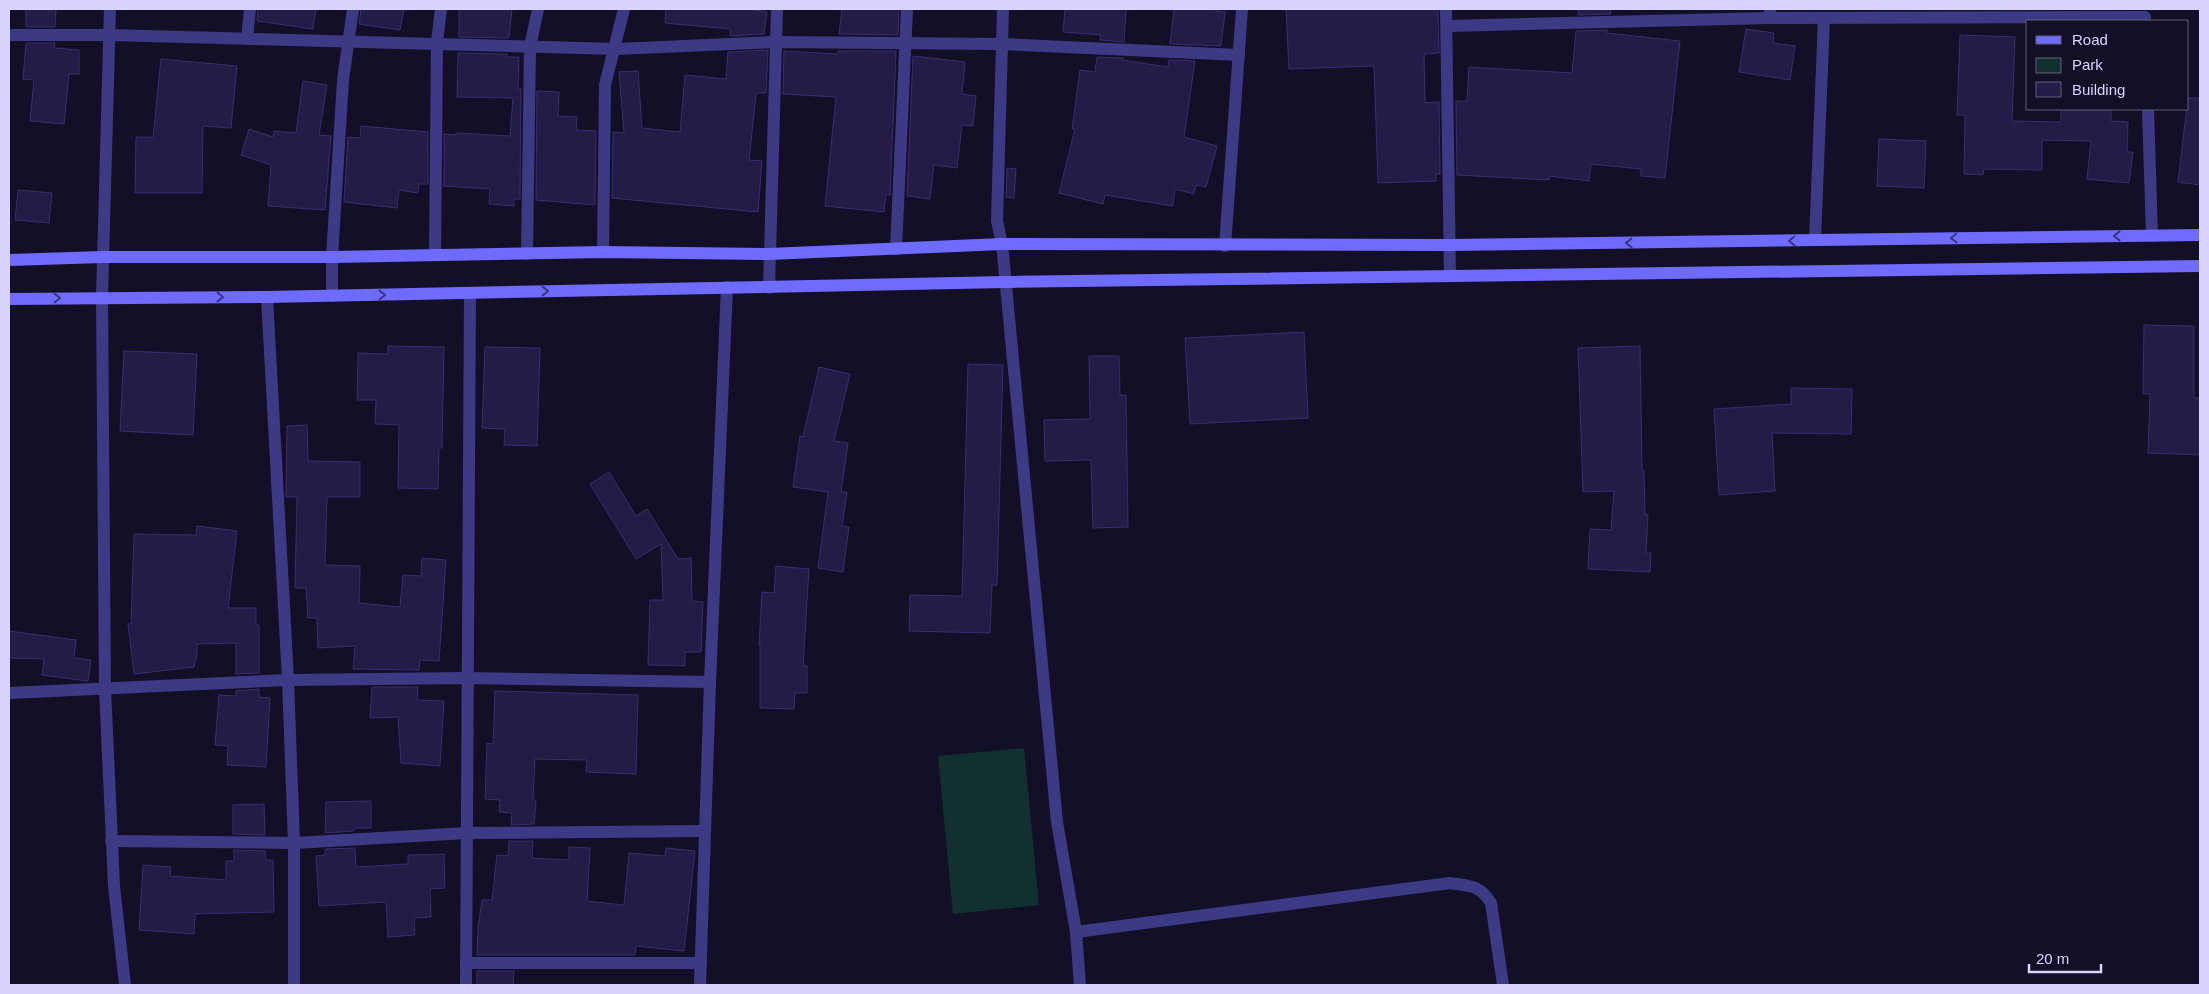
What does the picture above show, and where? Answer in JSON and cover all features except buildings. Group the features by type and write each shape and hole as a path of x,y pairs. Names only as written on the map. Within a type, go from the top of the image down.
{"main road":[{"path":"9,260 103,257 332,258 603,252 769,254 1002,244 1225,246 1449,245 2200,236"},
{"path":"9,299 332,296 1004,282 2200,266"}],"street":[{"path":"110,9 102,297 105,689 114,886 125,985"},
{"path":"248,39 250,9"},
{"path":"332,296 332,258 343,80 353,9"},
{"path":"435,256 436,42 441,9"},
{"path":"527,254 530,47 538,9"},
{"path":"603,252 605,85 616,49 624,9"},
{"path":"769,288 777,9"},
{"path":"896,249 907,9"},
{"path":"1003,9 997,221 1002,244 1004,282 1057,822 1076,932 1080,985"},
{"path":"1225,246 1242,9"},
{"path":"1446,9 1450,276"},
{"path":"1447,26 1770,14 1824,18 2145,16"},
{"path":"1815,240 1824,18"},
{"path":"9,35 109,35 347,42 436,42 616,49 776,42 1002,44 1239,55"},
{"path":"2148,110 2152,236"},
{"path":"700,985 710,682 727,287"},
{"path":"466,985 470,293"},
{"path":"267,297 288,680 294,843 294,985"},
{"path":"9,693 288,680 467,678 710,682"},
{"path":"111,840 294,843 467,833 705,831"},
{"path":"1076,932 1450,884 1468,886 1484,892 1491,903 1503,985"},
{"path":"466,963 701,963"}],"green space":[{"path":"1024,748 1039,905 953,914 938,756"}]}
